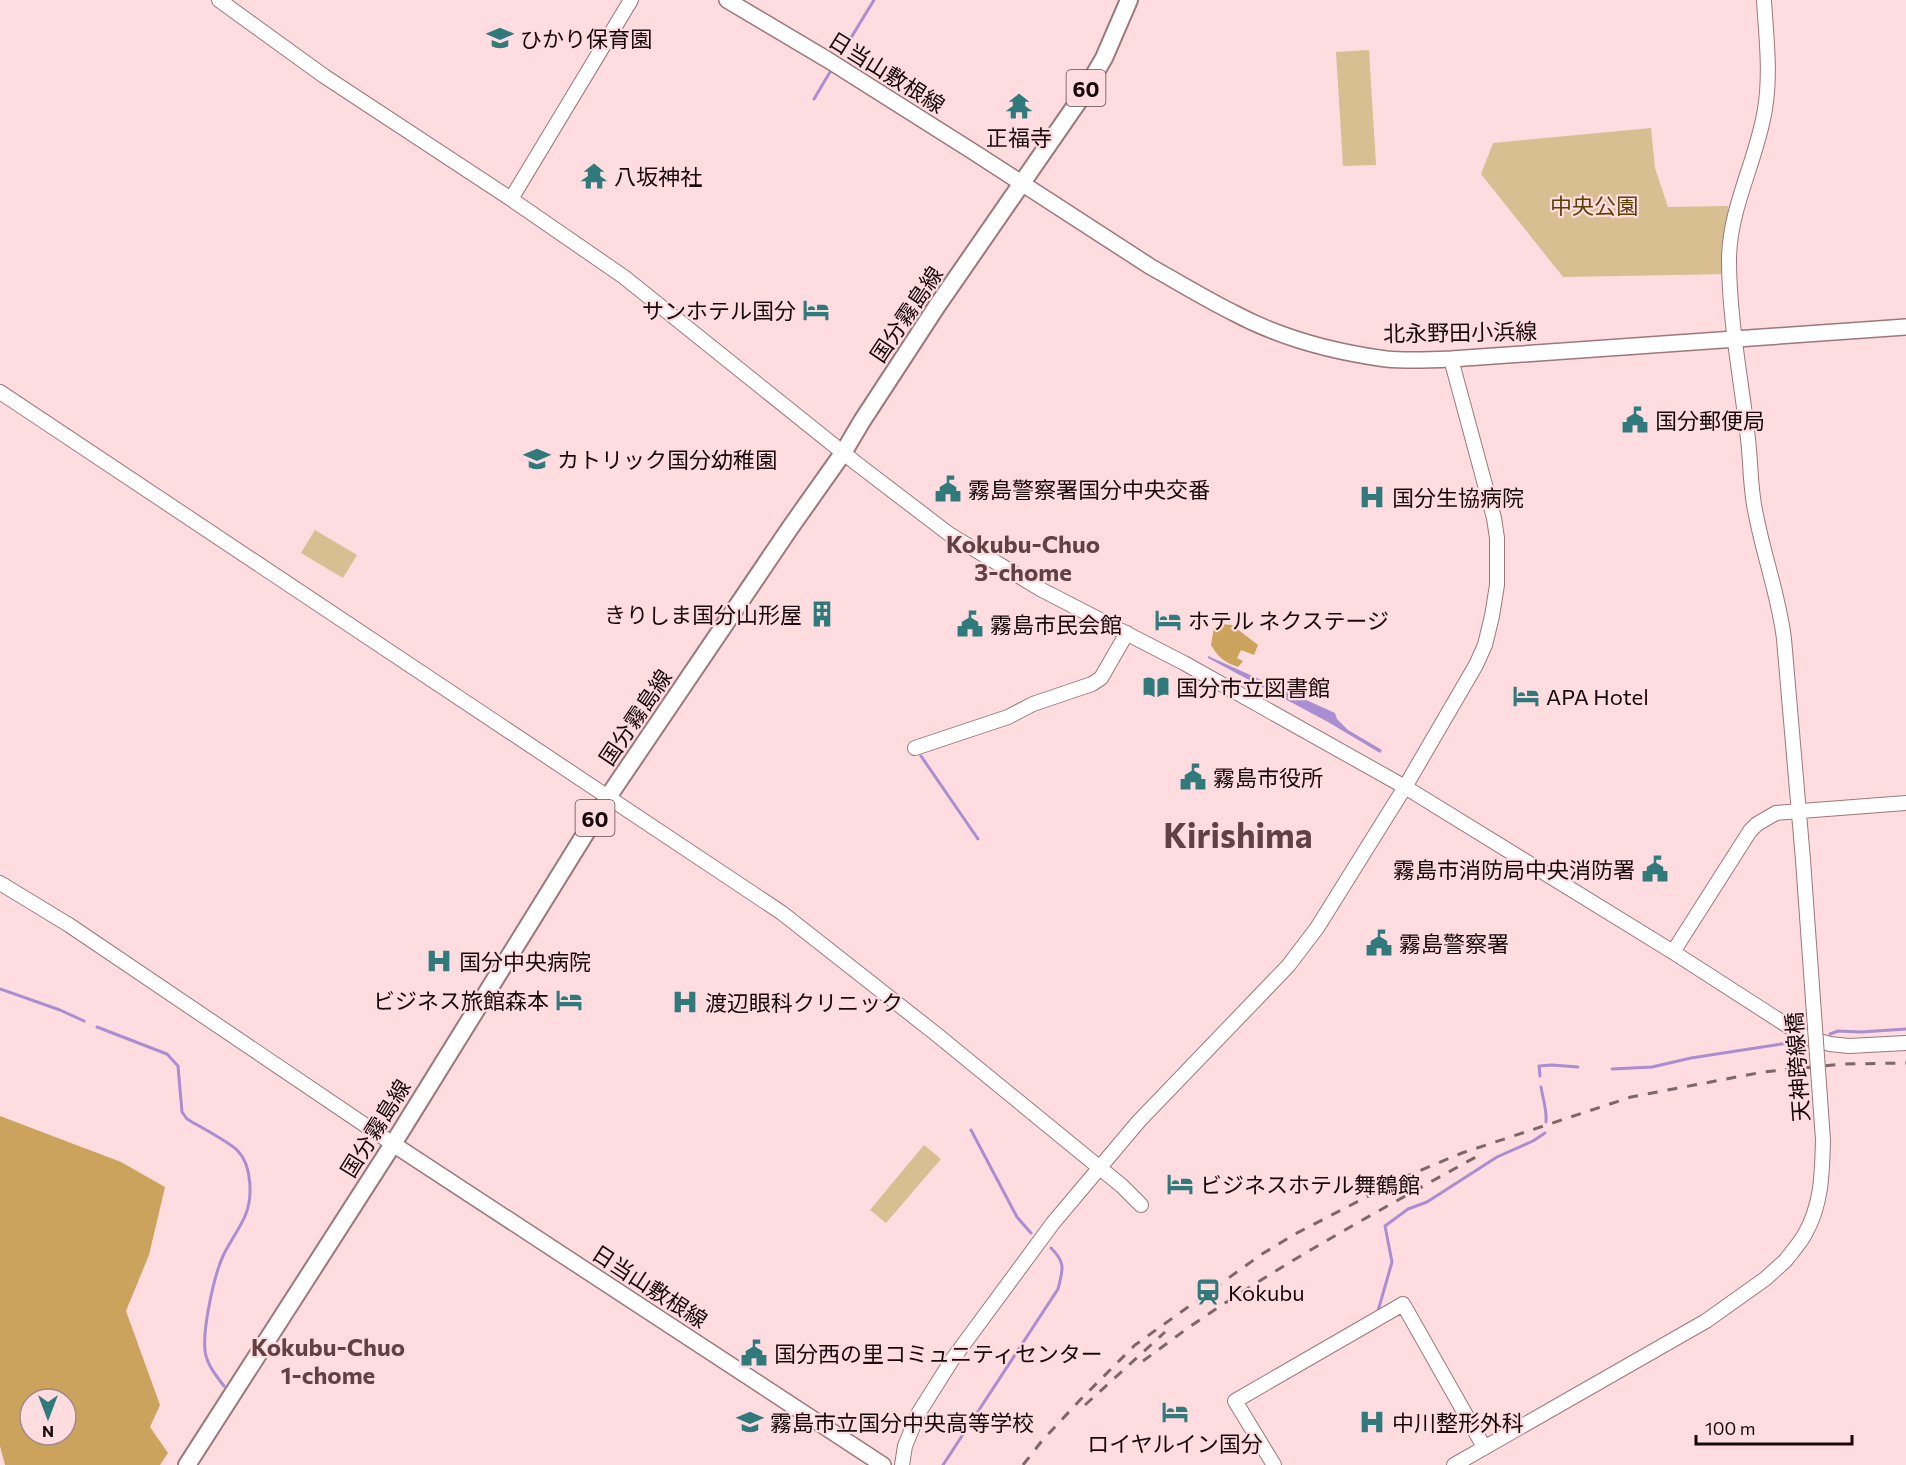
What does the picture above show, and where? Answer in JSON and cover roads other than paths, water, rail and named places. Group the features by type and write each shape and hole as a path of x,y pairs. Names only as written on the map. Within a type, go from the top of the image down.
{"main road":[{"name":"日当山敷根線","path":"727,0 835,65 1022,184"},
{"name":"国分霧島線","path":"186,1465 393,1144 608,797 843,453 937,306 1080,99 1104,58 1129,0"},
{"name":"北永野田小浜線","path":"1022,184 1151,267 1233,314 1272,330 1328,347 1387,359 1451,359 1906,327"},
{"name":"日当山敷根線","path":"393,1144 883,1465"}],"street":[{"path":"219,0 324,76 624,277 843,453 949,534 1042,590 1127,633 1405,787 1673,952 1805,1037 1830,1044 1849,1046 1906,1043"},
{"path":"511,200 630,0"},
{"name":"天神跨線橋","path":"1454,1465 1706,1321 1765,1279 1785,1261 1805,1235 1821,1193 1822,1129 1803,860 1781,610 1755,514 1748,440 1733,340 1729,258 1732,223 1765,110 1769,70 1764,0"},
{"path":"902,1465 905,1446 918,1414 952,1360 1053,1223 1139,1121 1288,966 1317,928 1405,787 1476,665 1489,632 1497,585 1497,538 1494,518 1451,359"},
{"path":"0,392 808,932 1122,1185 1141,1206"},
{"path":"915,748 1008,717 1033,704 1092,684 1101,678 1127,633"},
{"path":"1673,952 1757,824 1776,813 1906,803"},
{"path":"0,883 69,925 393,1144"},
{"path":"1274,1465 1234,1401 1403,1304 1484,1447"}],"waterway":[{"path":"838,59 874,0"},
{"path":"814,99 833,67"},
{"path":"921,756 978,839"},
{"path":"0,989 84,1021"},
{"path":"97,1027 167,1054 178,1066 182,1112 187,1119 238,1151 246,1165 250,1182 248,1209 219,1265 206,1323 207,1359 224,1386"},
{"path":"1830,1034 1838,1031 1906,1029"},
{"path":"1612,1069 1652,1067 1691,1058 1788,1043"},
{"path":"1540,1076 1539,1066 1578,1067"},
{"path":"1541,1087 1546,1122"},
{"path":"971,1130 1017,1217 1031,1233"},
{"path":"1378,1311 1392,1262 1385,1226 1408,1209 1427,1202 1497,1157 1545,1133"},
{"path":"943,1465 1058,1289 1062,1267 1059,1258 1051,1248"}],"railway":[{"path":"1023,1465 1080,1400 1135,1345 1262,1254 1295,1234 1407,1176 1462,1153 1631,1097 1763,1072 1842,1064 1906,1063"},
{"path":"1143,1361 1201,1319 1277,1270 1483,1153"},
{"path":"1085,1405 1165,1332"}],"place":[{"name":"ひかり保育園","path":"500,38"},
{"name":"正福寺","path":"1019,106"},
{"name":"八坂神社","path":"594,176"},
{"name":"サンホテル国分","path":"816,310"},
{"name":"国分郵便局","path":"1635,420"},
{"name":"カトリック国分幼稚園","path":"537,459"},
{"name":"霧島警察署国分中央交番","path":"948,489"},
{"name":"国分生協病院","path":"1372,497"},
{"name":"きりしま国分山形屋","path":"822,614"},
{"name":"ホテル ネクステージ","path":"1168,620"},
{"name":"霧島市民会館","path":"970,624"},
{"name":"国分市立図書館","path":"1156,687"},
{"name":"APA Hotel","path":"1526,696"},
{"name":"霧島市役所","path":"1193,777"},
{"name":"霧島市消防局中央消防署","path":"1655,869"},
{"name":"霧島警察署","path":"1379,943"},
{"name":"国分中央病院","path":"439,961"},
{"name":"ビジネス旅館森本","path":"569,1000"},
{"name":"渡辺眼科クリニック","path":"685,1002"},
{"name":"ビジネスホテル舞鶴館","path":"1180,1184"},
{"name":"Kokubu","path":"1208,1292"},
{"name":"国分西の里コミュニティセンター","path":"754,1353"},
{"name":"ロイヤルイン国分","path":"1175,1412"},
{"name":"霧島市立国分中央高等学校","path":"750,1422"},
{"name":"中川整形外科","path":"1372,1422"}],"district":[{"name":"Kokubu-Chuo 3-chome","path":"1023,557"},
{"name":"Kirishima","path":"1238,834"},
{"name":"Kokubu-Chuo 1-chome","path":"328,1360"}],"park label":[{"name":"中央公園","path":"1594,205"}]}
